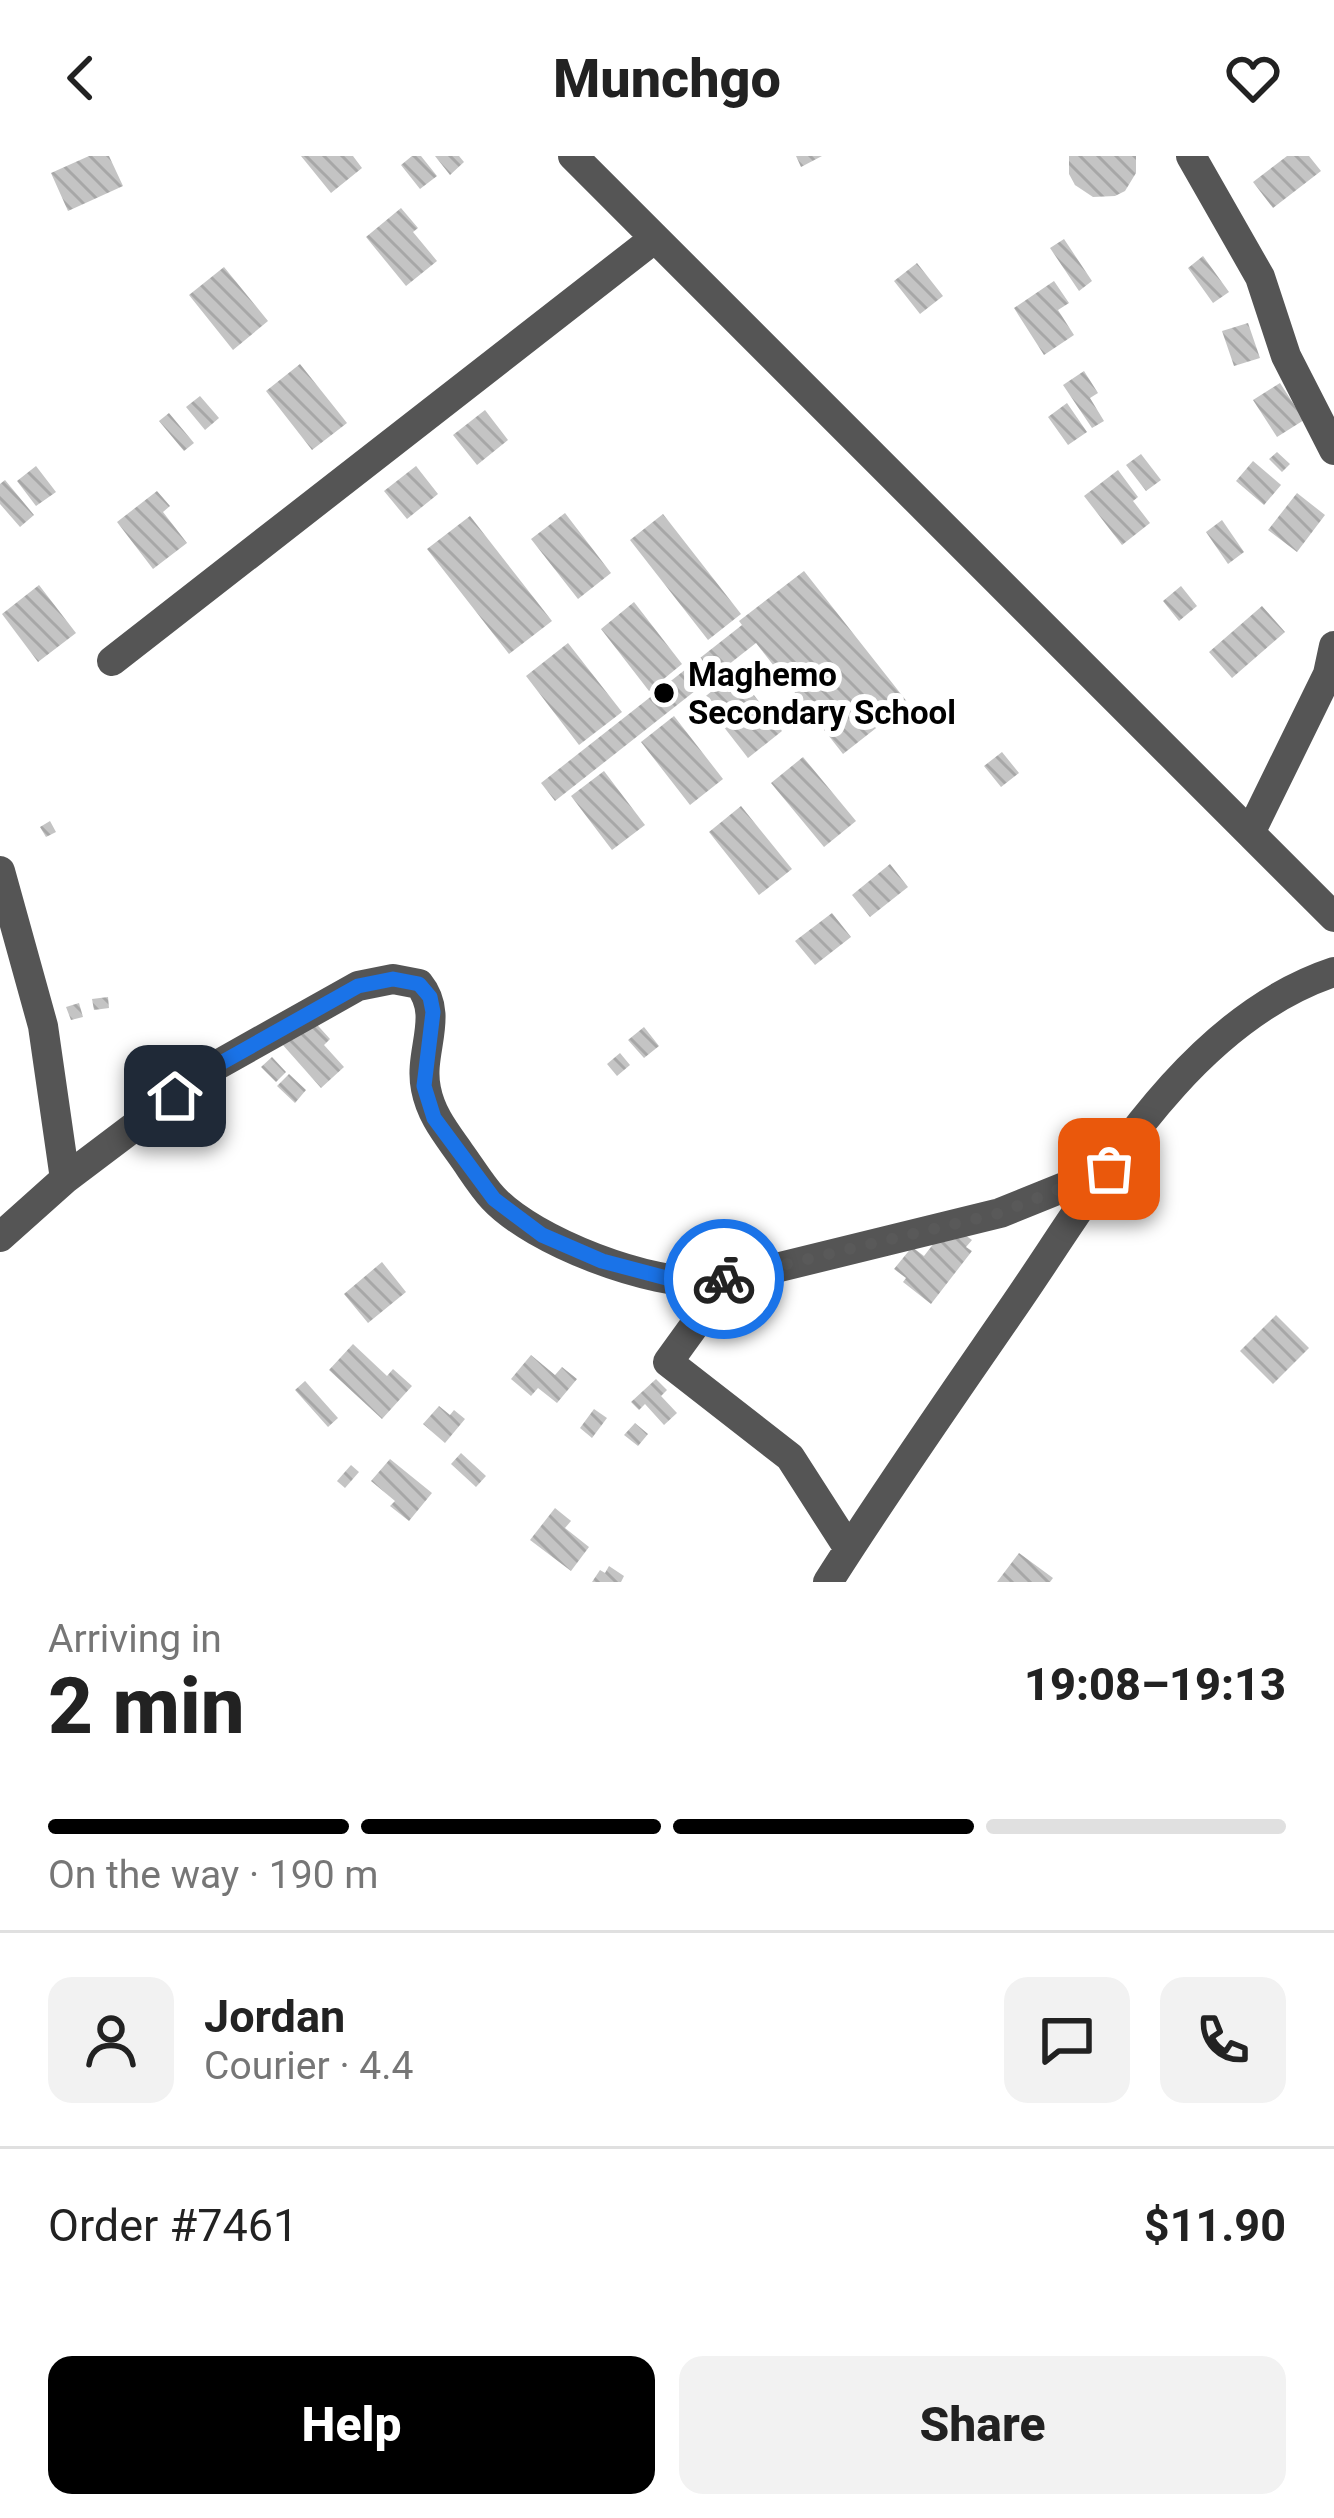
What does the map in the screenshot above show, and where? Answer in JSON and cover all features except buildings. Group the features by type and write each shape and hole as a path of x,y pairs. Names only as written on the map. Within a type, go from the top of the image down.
{"street":[{"path":"1191,156 1260,277 1286,356 1334,450"},
{"path":"582,160 1334,917"},
{"path":"112,662 655,238"},
{"path":"1251,830 1328,674 1334,646"},
{"path":"0,871 33,984 54,1089 65,1179"},
{"path":"828,1582 1109,1169 1178,1078 1229,1031 1281,996 1334,972"},
{"path":"0,1237 65,1179 212,1068 358,986 393,979 419,984 430,997 433,1012 424,1086 434,1118 494,1199 542,1235 602,1261 674,1280 728,1279 1000,1213 1109,1169"},
{"path":"0,984 33,984"},
{"path":"728,1279 668,1362 790,1457 849,1549"}],"way so far":[{"path":"724,1279 1000,1213 1109,1169"}],"place":[{"name":"Maghemo Secondary School","path":"664,693"}],"route":[{"path":"175,1096 212,1068 358,986 393,979 419,984 430,997 433,1012 424,1086 434,1118 494,1199 542,1235 602,1261 674,1280 724,1279"}]}
